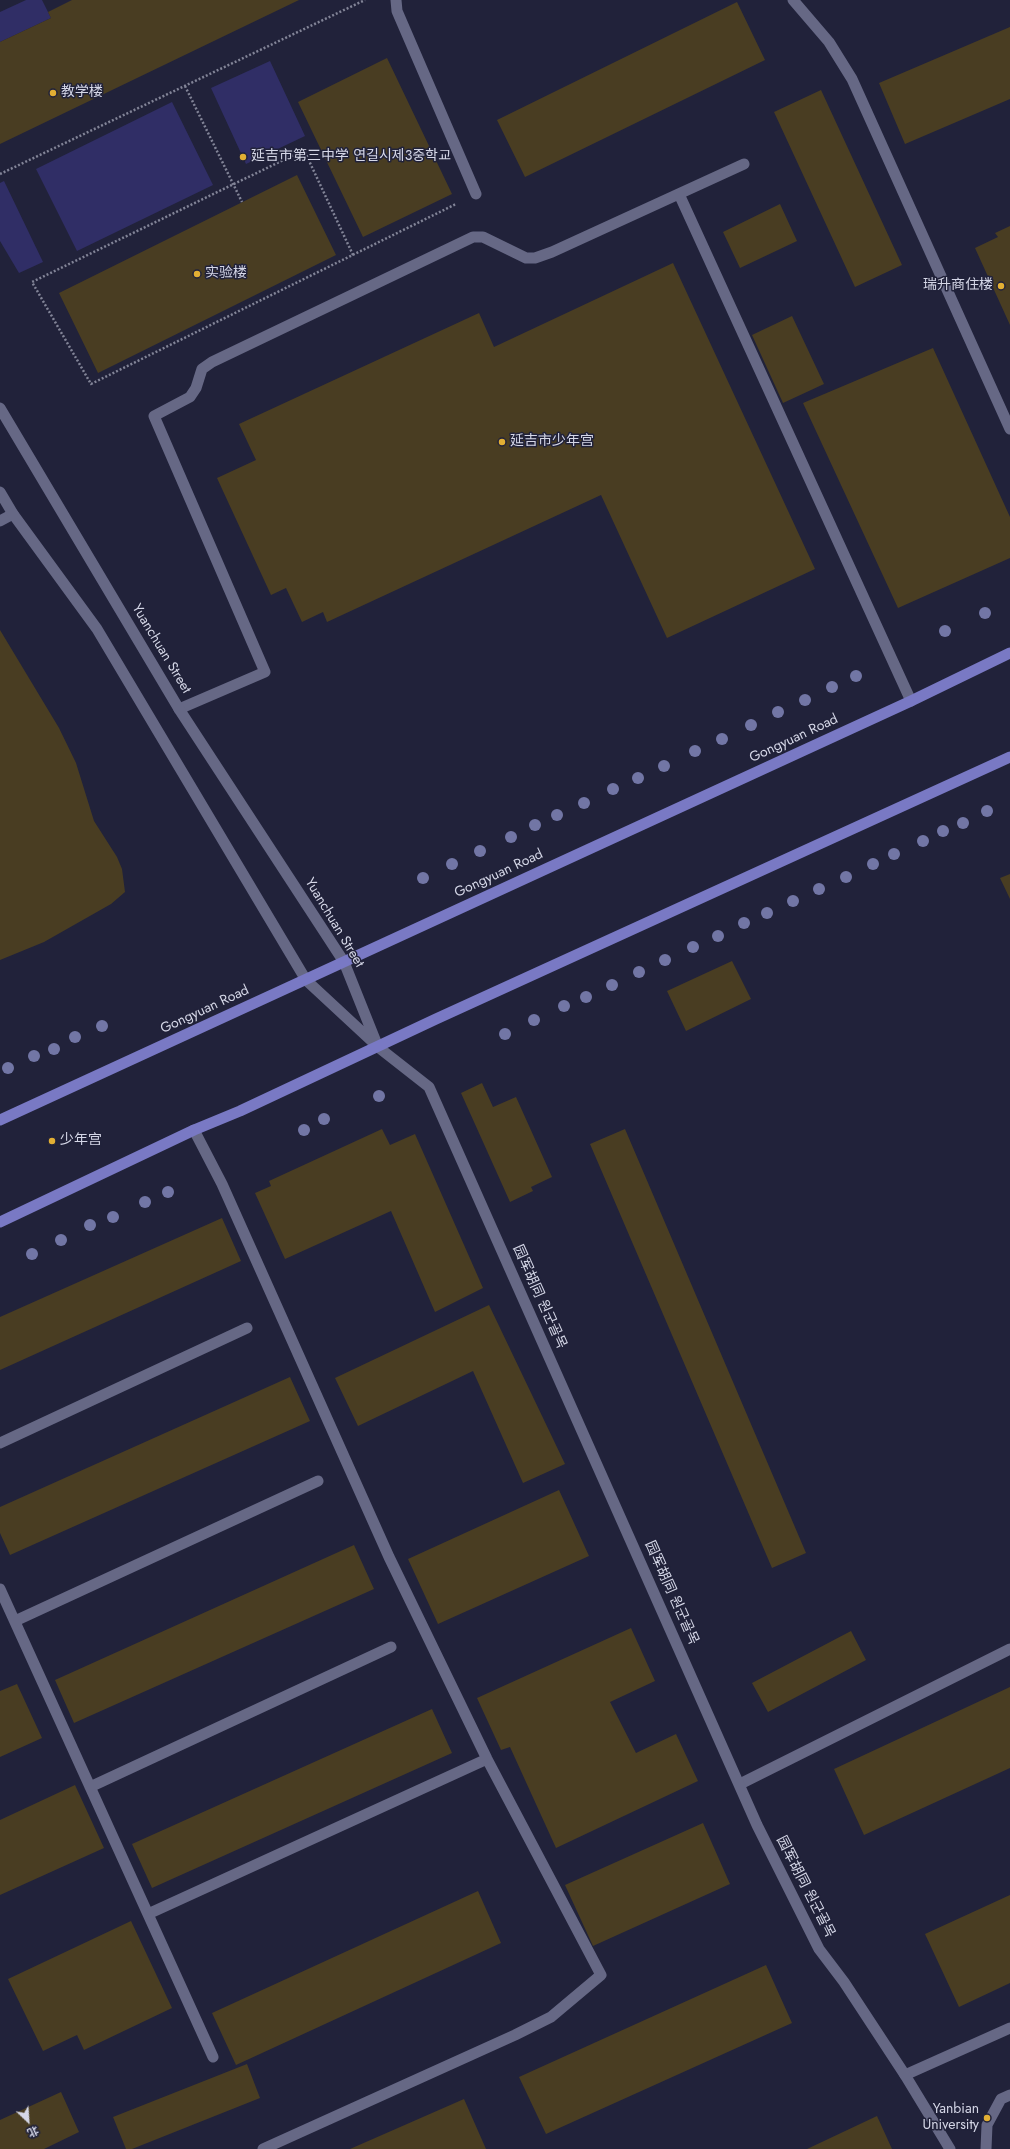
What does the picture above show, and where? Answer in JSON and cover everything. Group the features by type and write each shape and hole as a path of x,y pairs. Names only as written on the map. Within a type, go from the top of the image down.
{"main road":[{"name":"Gongyuan Road","path":"0,1120 911,701 1010,653"},
{"path":"0,1222 194,1130 240,1111 1010,757"}],"street":[{"path":"396,0 397,11 476,194"},
{"path":"793,0 829,42 852,79 1010,429"},
{"path":"179,709 265,672 154,416 190,397 196,388 202,370 212,362 473,237 483,237 526,258 535,258 552,252 744,164"},
{"path":"680,194 911,701"},
{"name":"Yuanchuan Street","path":"0,408 179,709 344,962 378,1047"},
{"path":"0,492 13,514 97,629 306,980 378,1047"},
{"path":"0,521 13,514"},
{"name":"园军胡同 원군골목","path":"378,1047 429,1088 757,1825 819,1949 844,1982 905,2075 950,2149"},
{"path":"194,1130 222,1184 389,1557 486,1759 601,1975 545,2020 264,2149"},
{"path":"0,1443 247,1328"},
{"path":"15,1621 318,1481"},
{"path":"0,1590 213,2057"},
{"path":"90,1787 391,1647"},
{"path":"740,1784 1010,1649"},
{"path":"148,1914 486,1759"},
{"path":"905,2075 1010,2028"},
{"path":"986,2149 987,2125 1001,2099 1010,2096"}],"path":[{"path":"0,174 365,0"},
{"path":"185,86 242,202"},
{"path":"353,255 304,150 32,282 90,384 353,255 476,194"}],"shaded area":[{"path":"26,0 42,0 51,18 0,42 0,12"},
{"path":"270,61 305,136 246,164 211,88"},
{"path":"172,102 213,185 77,251 36,169"},
{"path":"4,181 43,262 19,273 0,241 0,183"}],"building":[{"name":"教学楼","path":"72,0 299,0 0,144 0,42 51,18 48,12"},
{"path":"737,2 765,60 525,177 497,120"},
{"path":"1010,27 1010,99 905,144 879,83"},
{"path":"387,58 452,194 363,237 298,102"},
{"path":"821,90 902,265 855,287 774,112"},
{"name":"实验楼","path":"297,175 336,255 98,373 59,293"},
{"path":"780,204 797,241 740,268 723,232"},
{"name":"瑞升商住楼","path":"1010,226 1010,325 975,248 998,237 995,233"},
{"name":"延吉市少年宫","path":"673,263 815,569 667,638 601,495 327,622 323,612 302,622 286,588 271,595 217,478 256,460 239,424 479,313 494,347"},
{"path":"792,316 824,384 783,403 752,335"},
{"path":"933,348 1010,517 1010,558 898,608 803,403"},
{"path":"0,630 59,728 76,763 94,821 117,857 122,869 125,892 111,904 44,942 0,960"},
{"path":"1010,874 1010,899 1000,878"},
{"path":"732,961 751,999 686,1031 667,991"},
{"path":"482,1083 493,1107 516,1097 552,1177 531,1187 533,1191 510,1202 461,1093"},
{"path":"382,1129 390,1145 415,1134 483,1288 435,1312 391,1211 285,1259 255,1193 271,1186 269,1181"},
{"path":"625,1129 806,1553 772,1568 590,1144"},
{"path":"222,1218 241,1261 0,1370 0,1317"},
{"path":"489,1305 565,1464 523,1483 473,1371 358,1426 335,1378"},
{"path":"290,1377 310,1421 10,1555 0,1533 0,1507"},
{"path":"559,1490 589,1556 438,1624 408,1559"},
{"path":"354,1545 374,1589 74,1723 55,1680"},
{"path":"631,1628 655,1681 610,1702 636,1753 676,1734 698,1781 556,1848 510,1747 501,1750 477,1698"},
{"path":"851,1631 866,1660 768,1712 752,1683"},
{"path":"17,1684 42,1738 0,1757 0,1691"},
{"path":"1010,1687 1010,1768 864,1835 834,1769"},
{"path":"432,1709 452,1753 152,1888 132,1844"},
{"path":"75,1785 104,1848 0,1895 0,1820"},
{"path":"703,1823 730,1884 593,1946 565,1885"},
{"path":"478,1891 501,1943 236,2065 212,2013"},
{"path":"1010,1895 1010,1983 959,2007 925,1934"},
{"path":"131,1921 172,2008 84,2050 77,2035 43,2051 8,1979"},
{"path":"766,1965 792,2023 546,2134 519,2077"},
{"path":"247,2064 260,2098 132,2149 126,2149 113,2117"},
{"path":"61,2092 79,2132 44,2149 0,2149 0,2120"},
{"path":"464,2099 486,2149 350,2149"},
{"path":"877,2116 892,2149 807,2149"}],"place":[{"name":"教学楼","path":"53,93"},
{"name":"延吉市第三中学 연길시제3중학교","path":"243,157"},
{"name":"实验楼","path":"197,274"},
{"name":"瑞升商住楼","path":"1001,286"},
{"name":"延吉市少年宫","path":"502,442"},
{"name":"少年宫","path":"52,1141"},
{"name":"Yanbian University","path":"987,2118"}]}
